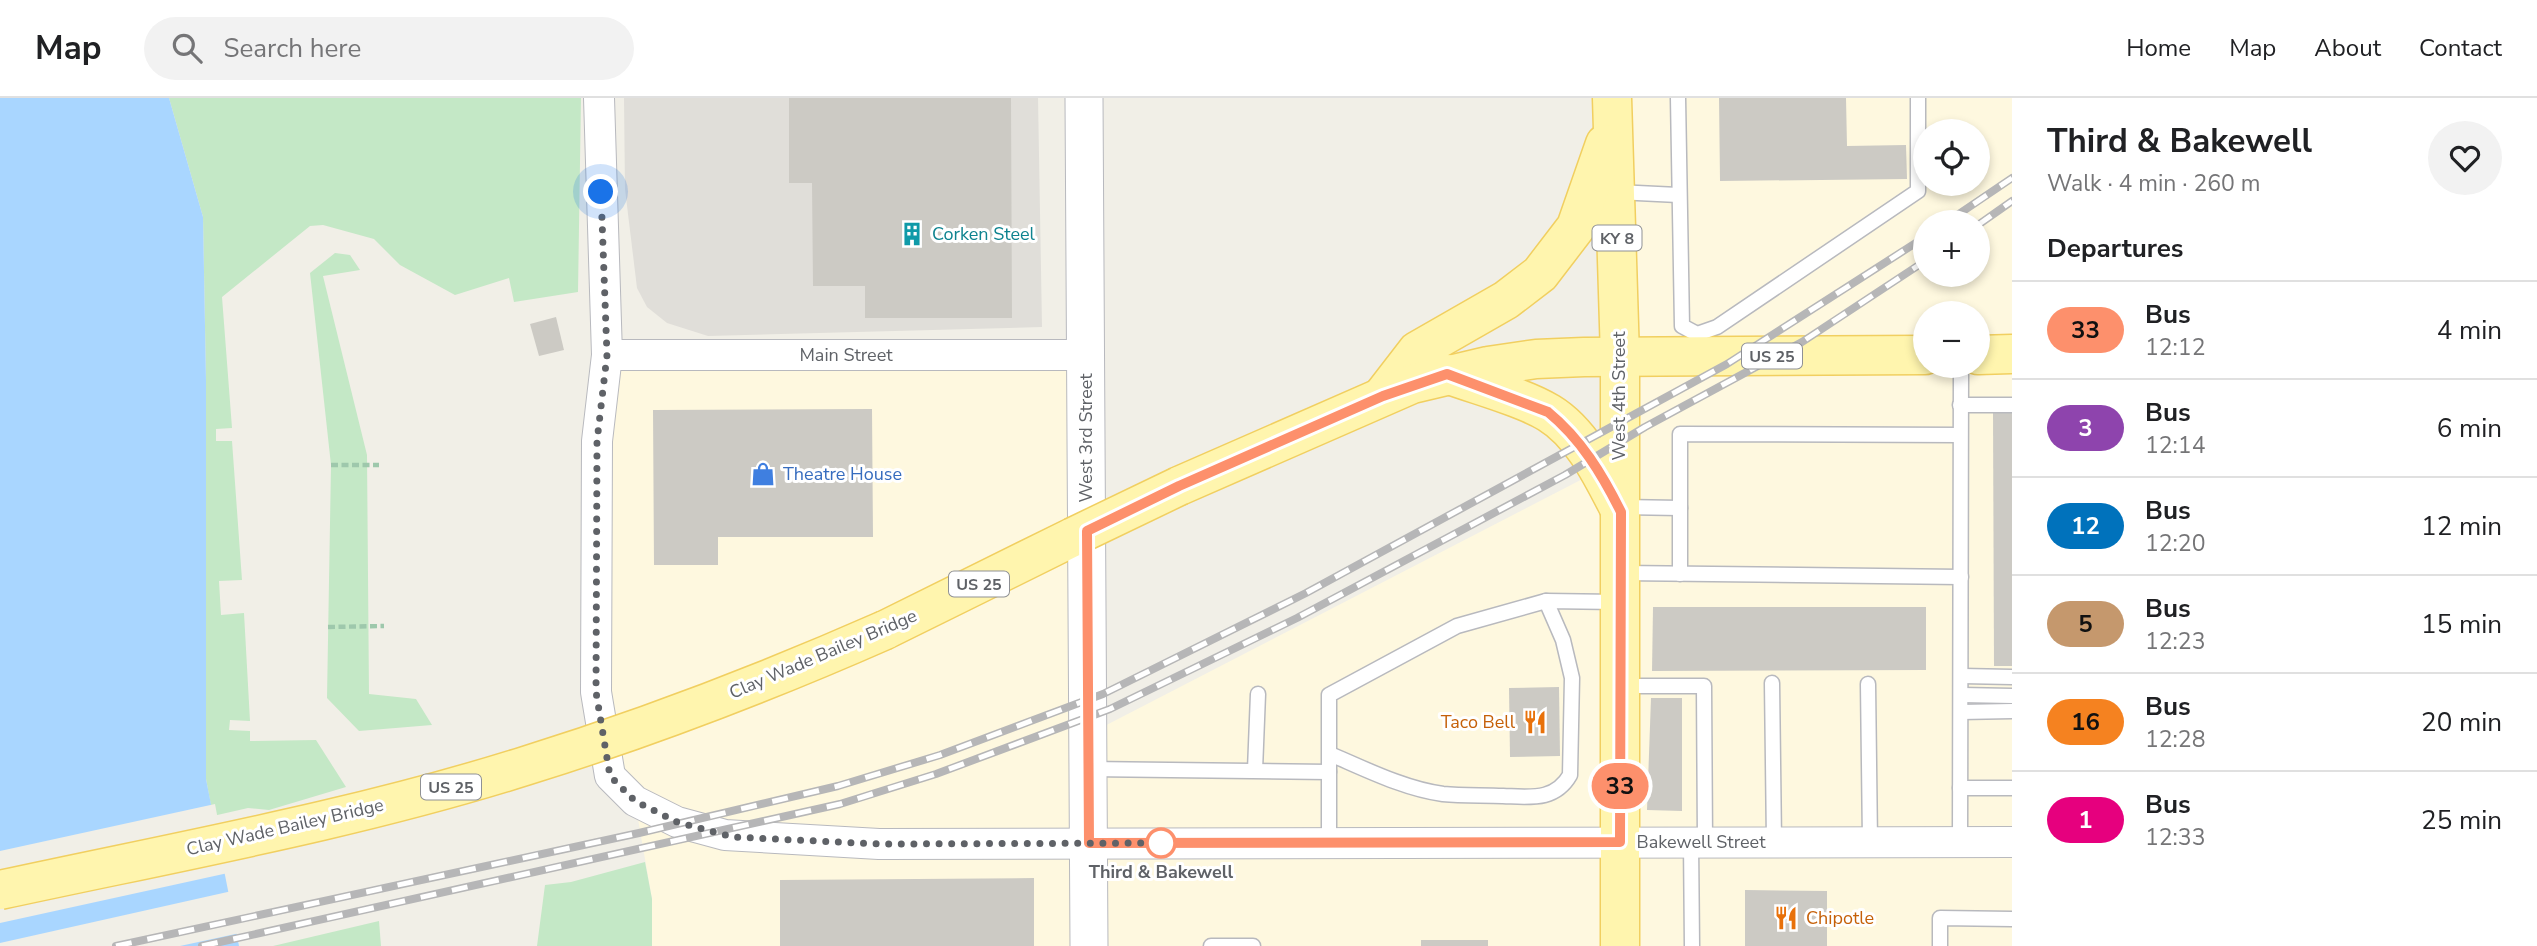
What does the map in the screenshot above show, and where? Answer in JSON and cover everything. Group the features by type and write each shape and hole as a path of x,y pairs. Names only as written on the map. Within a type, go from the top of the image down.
{"main road":[{"name":"West 4th Street","path":"1613,108 1620,357 1620,946"},
{"path":"1383,396 1417,351 1506,300 1540,274 1576,227 1613,108"},
{"name":"US 25","path":"1620,357 1913,355"},
{"path":"1990,355 2012,355"},
{"name":"Clay Wade Bailey Bridge","path":"0,890 390,804 523,767 666,719 784,674 885,630 1179,486 1383,396 1447,374 1536,359 1620,357"},
{"path":"1447,374 1548,412 1572,431 1605,481 1620,510"}],"street":[{"path":"599,98 607,355"},
{"name":"West 3rd Street","path":"1084,98 1089,946"},
{"name":"Main Street","path":"607,355 1086,355"},
{"name":"Bakewell Street","path":"607,355 597,441 596,692 610,776 635,801 677,822 733,837 879,844 2012,842"}],"lane":[{"path":"1678,98 1682,326 1697,334 1717,327 1918,191 1918,98"},
{"path":"1615,192 1678,195"},
{"path":"1960,842 1961,378"},
{"path":"1960,405 2012,405"},
{"path":"1680,574 1680,434 1960,435"},
{"path":"1620,510 1680,508"},
{"path":"1329,842 1329,695 1457,626 1546,601 1680,574 1961,577"},
{"path":"1330,754 1379,775 1442,794 1553,794 1563,787 1570,775 1572,678 1563,640 1546,601"},
{"path":"1962,676 2012,677"},
{"path":"1772,683 1774,842"},
{"path":"1868,684 1870,842"},
{"path":"1621,687 1704,686 1692,946"},
{"path":"1255,771 1258,694"},
{"path":"1962,695 2012,696"},
{"path":"1961,712 2012,711"},
{"path":"1088,768 1329,772"},
{"path":"1960,788 2012,788"},
{"path":"1940,946 1940,918 2012,919"},
{"path":"1210,946 1253,946"}],"path":[{"path":"331,465 379,465"},
{"path":"328,627 384,626"}],"shaded area":[{"name":"Corken Steel","path":"624,98 1038,98 1042,327 708,336 667,323 647,307 637,288 625,189"},
{"path":"1612,98 2012,98 2012,946 652,946 652,899 635,802 610,776 607,355 1085,355 1089,734 1598,471 1605,481"}],"green space":[{"path":"169,98 581,98 578,292 514,302 509,278 455,295 400,265 374,239 323,225 310,226 222,297 232,428 216,429 216,441 232,441 242,580 219,581 221,615 244,613 250,721 230,720 229,730 250,731 250,741 316,740 346,787 269,810 248,808 213,816 206,779 206,380 203,217"},
{"path":"335,253 350,255 360,270 323,276 367,455 369,694 416,699 432,725 359,731 327,698 331,465 310,273"},
{"path":"645,862 652,899 652,946 537,946 545,885 571,882"},
{"path":"379,921 381,946 273,946"}],"water":[{"path":"0,98 169,98 203,217 206,380 206,779 239,946 0,946"}],"pier":[{"path":"215,804 228,873 0,923 0,851"},
{"path":"232,891 240,933 180,946 0,946 0,943"}],"building":[{"name":"Corken Steel","path":"789,98 1011,98 1012,318 865,318 865,286 813,286 812,183 789,183"},
{"path":"1719,98 1846,98 1847,146 1906,145 1907,179 1720,181"},
{"path":"556,317 564,350 539,356 530,324"},
{"name":"Theatre House","path":"872,409 873,537 718,537 718,565 654,565 653,410"},
{"path":"1993,411 2012,411 2012,666 1994,666"},
{"path":"1653,607 1926,607 1926,670 1652,671"},
{"name":"Taco Bell","path":"1559,687 1560,756 1510,757 1509,688"},
{"path":"1651,698 1682,698 1682,811 1647,810"},
{"path":"1034,878 1034,946 780,946 780,880"},
{"name":"Chipotle","path":"1745,890 1827,891 1827,946 1745,946"},
{"path":"1421,940 1488,940 1488,946 1421,946"}],"railway":[{"path":"1965,210 2012,178"},
{"path":"1990,217 2012,201"},
{"path":"116,946 639,833 838,786 940,755 1103,694 1306,593 1727,364 1913,245"},
{"path":"202,946 840,804 936,774 1110,709 1297,618 1565,475 1645,427 1802,342 1913,269"}],"bus line":[{"name":"33","path":"1447,374 1548,412 1572,431 1605,481 1621,512 1620,842 1089,843 1087,531 1179,486 1383,396 1447,374"}],"place":[{"name":"Corken Steel","path":"912,234"},
{"name":"Theatre House","path":"763,474"},
{"name":"Taco Bell","path":"1535,722"},
{"name":"Third & Bakewell","path":"1161,843"},
{"name":"Chipotle","path":"1786,918"}],"route":[{"path":"601,192 607,355 597,441 596,692 610,776 635,801 677,822 733,837 879,844 1161,843"}]}
